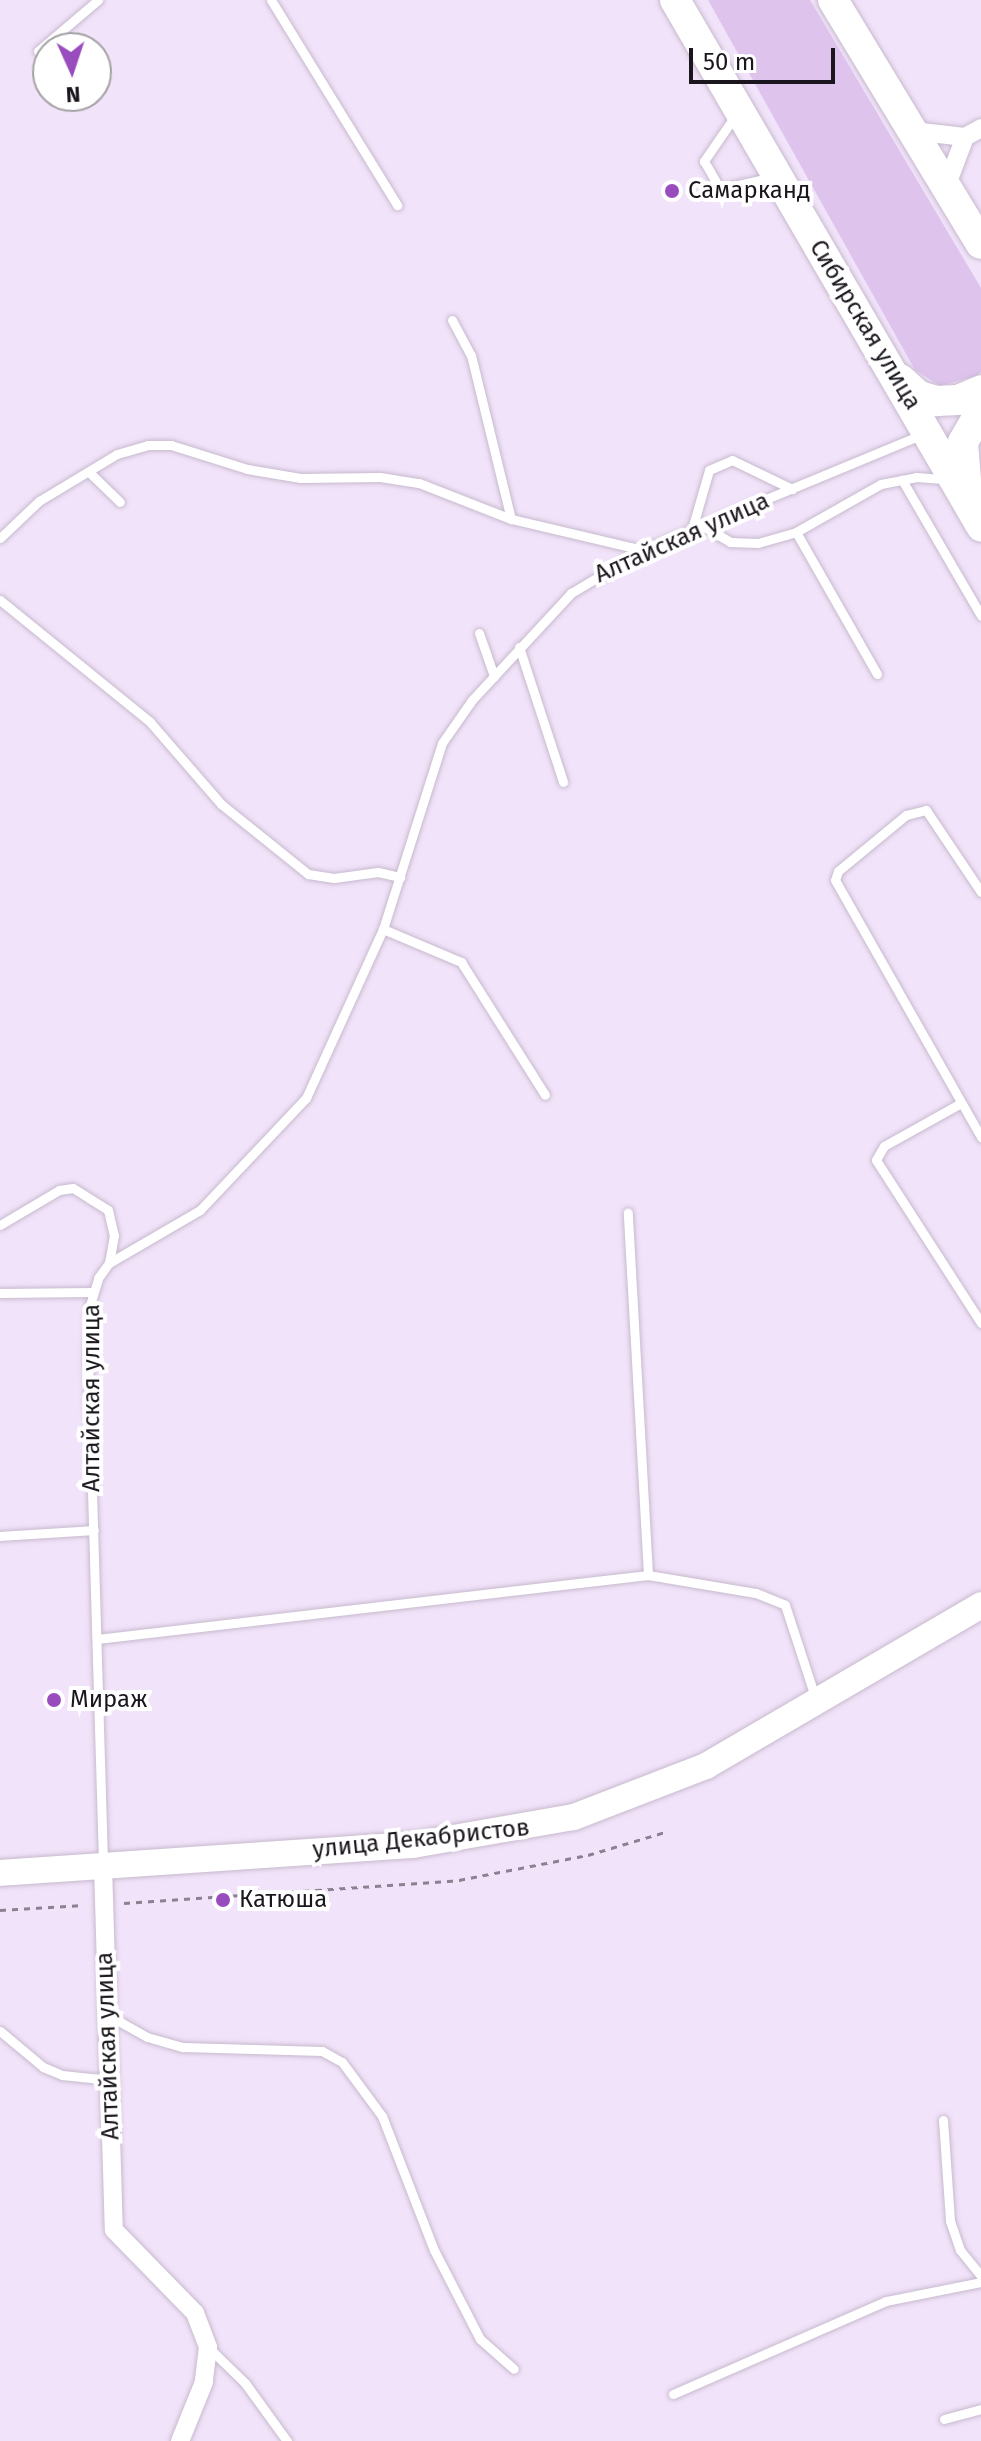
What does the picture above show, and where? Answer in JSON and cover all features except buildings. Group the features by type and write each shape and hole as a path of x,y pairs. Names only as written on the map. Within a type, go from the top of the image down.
{"main road":[{"name":"Сибирская улица","path":"675,0 976,517"},
{"path":"843,8 981,244"},
{"path":"893,372 910,391 928,399 958,400 981,390"},
{"path":"976,517 961,459 970,426 981,411"},
{"name":"улица Декабристов","path":"0,1873 413,1845 526,1829 658,1789 817,1702 981,1605"}],"street":[{"path":"913,131 973,132 946,187"},
{"name":"Алтайская улица","path":"103,1866 105,2013 114,2230 195,2313 208,2347"},
{"path":"180,2441 204,2382 208,2347"}],"lane":[{"path":"60,32 98,0"},
{"path":"271,0 397,205"},
{"path":"739,111 704,161 720,189 776,176"},
{"path":"452,320 471,355 511,519"},
{"name":"Алтайская улица","path":"103,1866 94,1530 92,1292 109,1263 200,1210 277,1134 323,1066 383,929 442,743 494,676 571,593 643,550 928,432"},
{"path":"0,538 39,501 117,454 148,445 171,445 247,469 300,478 380,477 419,483 511,519 643,550"},
{"path":"792,489 732,460 709,470 696,527 730,542 758,543 796,532 881,484 902,480 955,480"},
{"path":"89,472 120,502"},
{"path":"902,480 981,616"},
{"path":"796,532 877,674"},
{"path":"0,600 150,722 221,804 308,874 334,878 378,872 400,877"},
{"path":"479,633 494,676"},
{"path":"519,647 563,782"},
{"path":"981,892 926,810 906,815 838,871 835,880 981,1137"},
{"path":"383,929 461,962 545,1095"},
{"path":"961,1103 884,1146 876,1160 981,1323"},
{"path":"0,1225 59,1190 73,1188 108,1210 114,1235 109,1263"},
{"path":"628,1213 648,1575"},
{"path":"0,1293 92,1292"},
{"path":"0,1536 94,1530"},
{"path":"97,1639 648,1575 756,1593 785,1605 817,1702"},
{"path":"105,2013 147,2037 183,2047 322,2051 342,2062 382,2116 434,2250 480,2339 514,2369"},
{"path":"0,2031 52,2071 110,2080"},
{"path":"943,2120 950,2221 960,2250 981,2276"},
{"path":"673,2394 886,2301 981,2282"},
{"path":"208,2347 245,2383 287,2441"},
{"path":"944,2419 981,2409"}],"path":[{"path":"0,1910 459,1880 575,1858 665,1832"}],"shaded area":[{"path":"708,0 810,0 981,288 981,372 976,376 940,386 915,370"}],"place":[{"name":"Самарканд","path":"672,191"},
{"name":"Мираж","path":"54,1700"},
{"name":"Катюша","path":"223,1900"}]}
